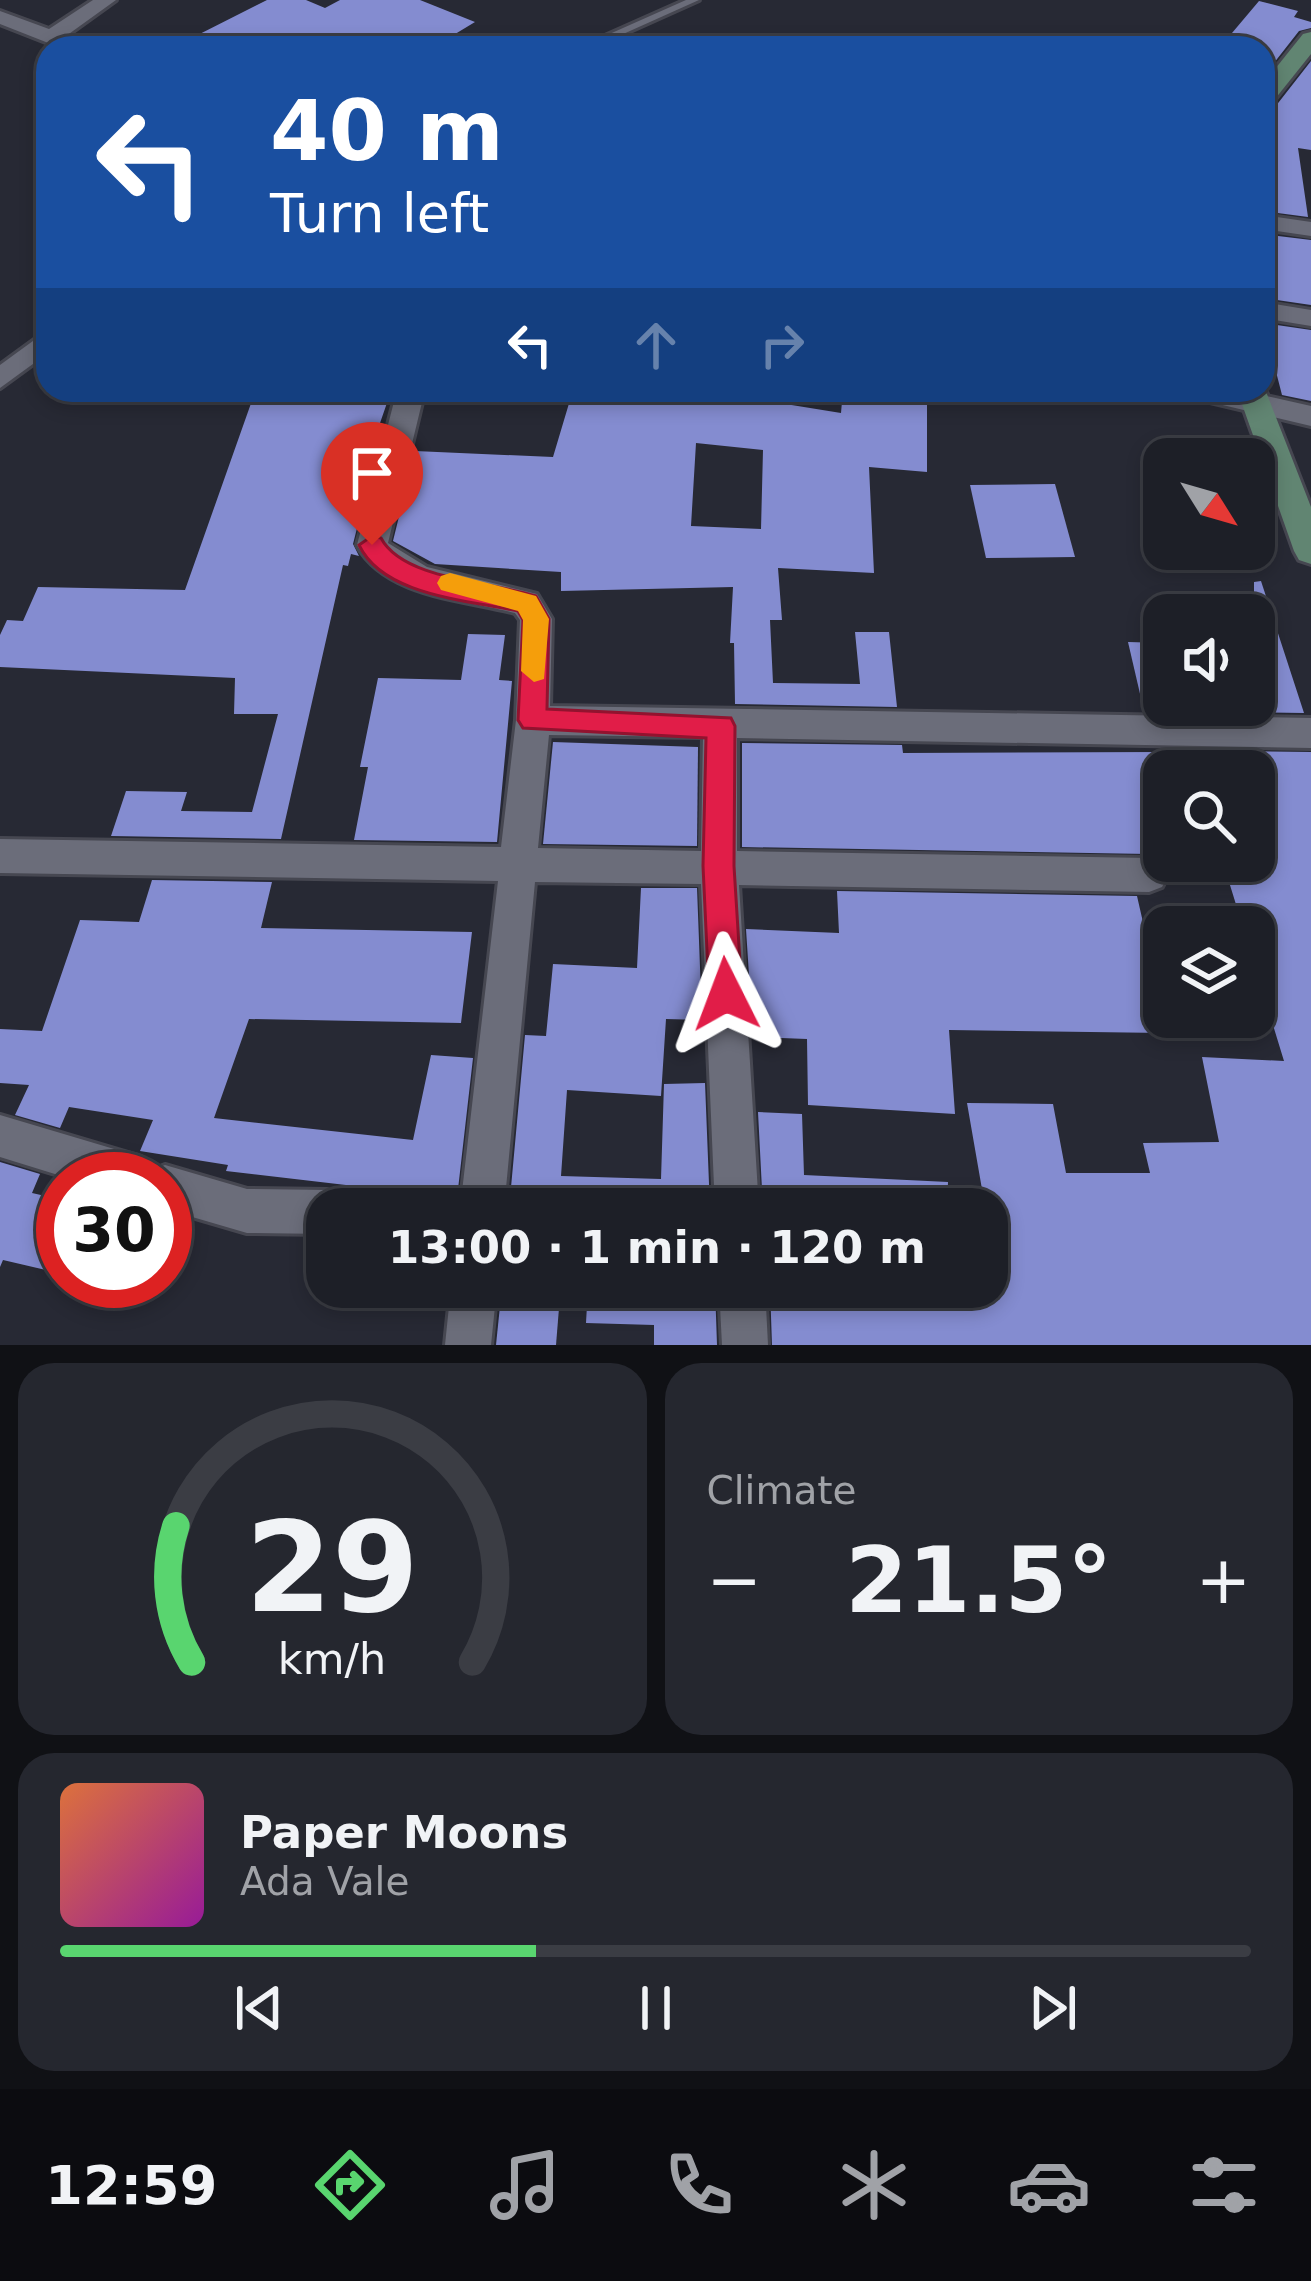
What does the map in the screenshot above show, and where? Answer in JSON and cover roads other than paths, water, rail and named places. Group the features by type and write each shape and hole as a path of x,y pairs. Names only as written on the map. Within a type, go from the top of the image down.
{"street":[{"path":"52,36 106,0"},
{"path":"0,17 48,36"},
{"path":"1275,84 1311,39"},
{"path":"1275,224 1311,229"},
{"path":"1275,312 1311,318"},
{"path":"0,379 36,349"},
{"path":"408,402 372,545 378,558 416,578 526,603 536,619 532,720 484,1188"},
{"path":"1255,402 1311,551"},
{"path":"1266,402 1311,416"},
{"path":"532,720 1311,733"},
{"path":"721,726 718,866 736,1188"},
{"path":"0,856 1143,875"},
{"path":"0,1136 52,1152"},
{"path":"192,1195 247,1210 306,1211"},
{"path":"468,1345 472,1308"},
{"path":"743,1308 745,1345"}],"lane":[{"path":"611,36 694,0"}]}
